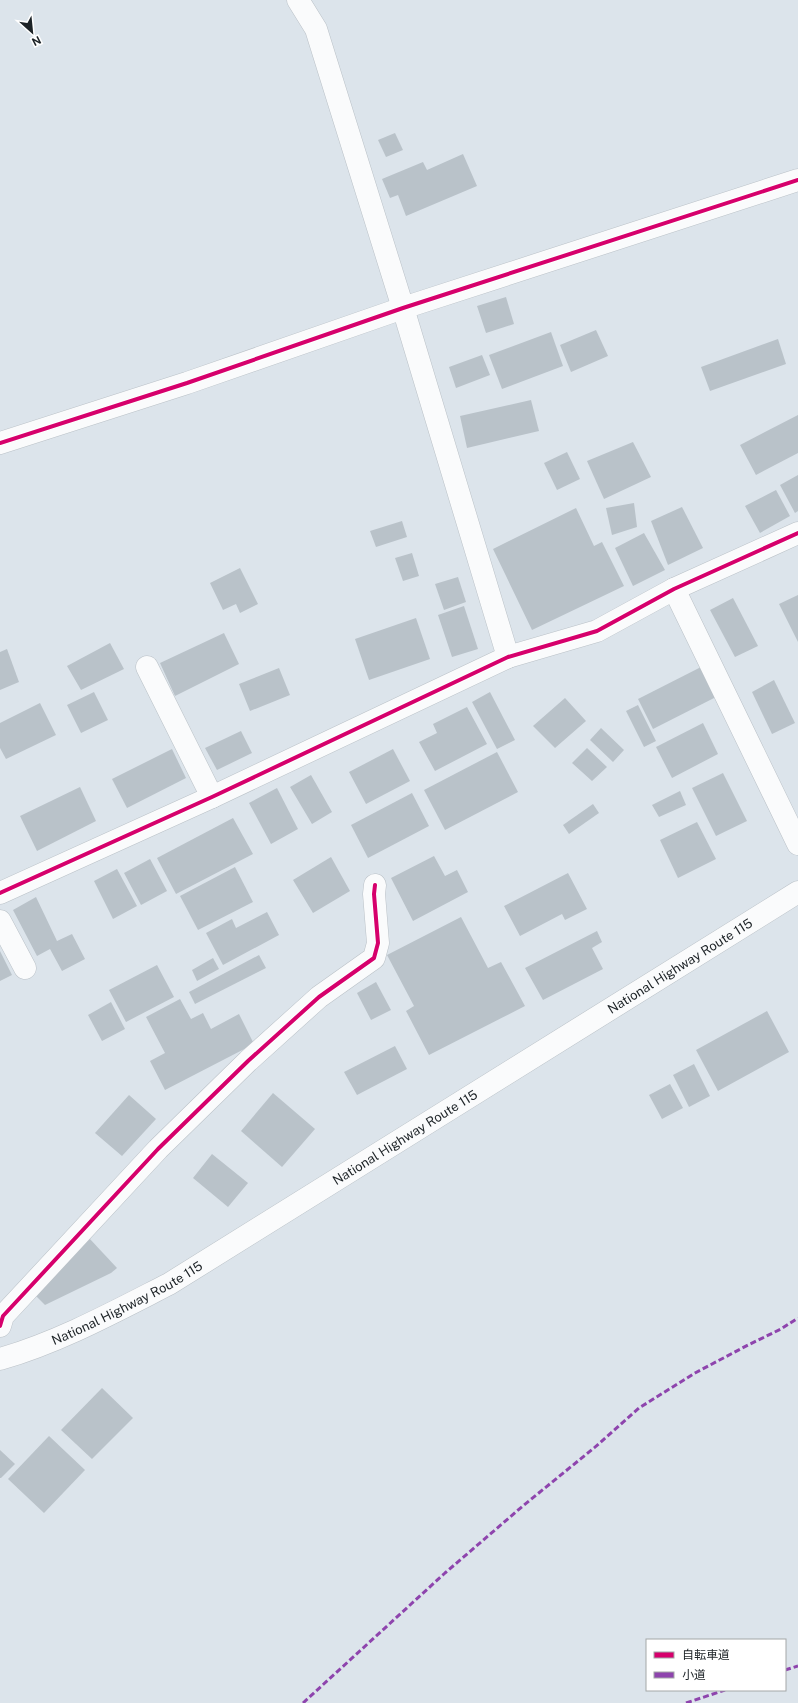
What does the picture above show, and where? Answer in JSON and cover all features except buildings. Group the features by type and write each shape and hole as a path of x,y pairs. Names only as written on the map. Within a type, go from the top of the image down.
{"main road":[{"path":"298,0 316,29 403,308 508,658"},
{"path":"0,443 187,383 403,308 798,180"},
{"path":"0,893 212,797 508,658 597,631 674,589 798,533"},
{"path":"674,589 798,844"},
{"path":"147,667 212,797"},
{"path":"0,1326 3,1316 158,1149 284,1027 320,997 374,958 378,943 374,894 375,885"},
{"name":"National Highway Route 115","path":"1,1355 18,1354 91,1324 169,1284 798,892"},
{"path":"0,922 25,968"}],"marked path":[{"path":"303,1703 445,1573 524,1505 594,1448 639,1408 695,1373 781,1329 798,1318"},
{"path":"786,1670 798,1666"},
{"path":"686,1703 722,1691"}],"cycle path":[{"path":"0,443 187,383 403,308 798,180"},
{"path":"0,893 212,797 508,657 597,631 674,589 798,533"},
{"path":"0,1326 3,1316 158,1149 248,1061 319,997 374,958 378,943 374,894 375,885"}]}
